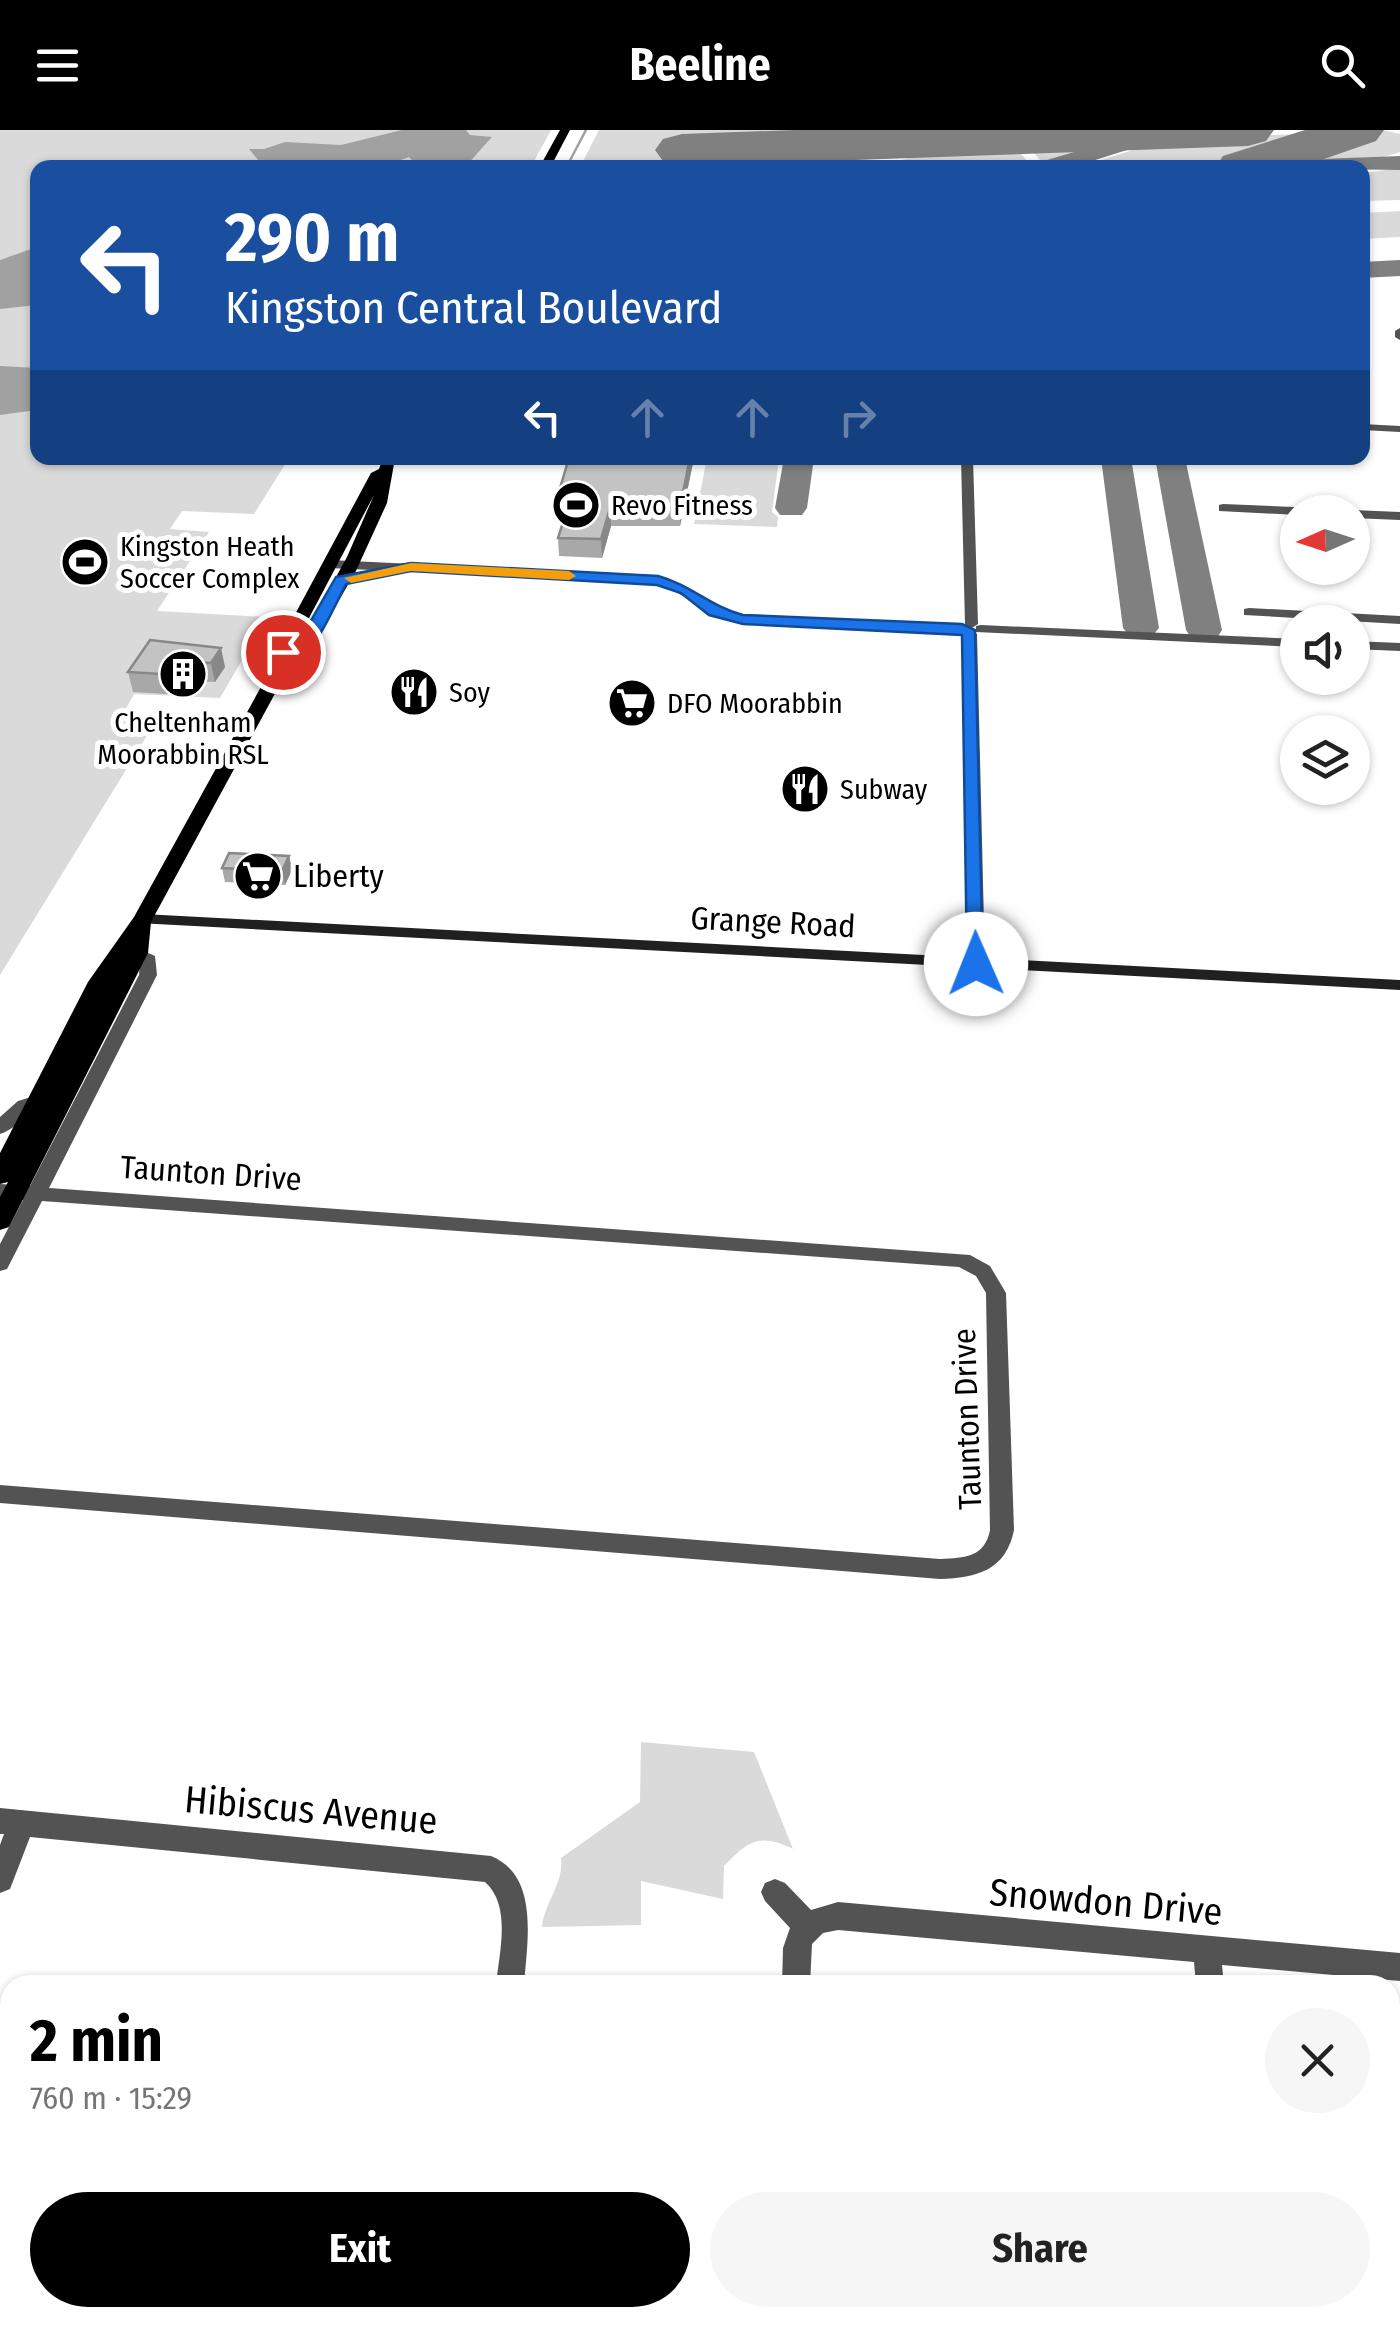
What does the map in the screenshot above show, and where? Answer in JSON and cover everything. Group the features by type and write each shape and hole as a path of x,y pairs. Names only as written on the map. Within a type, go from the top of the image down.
{"main road":[{"path":"548,160 564,130"},
{"path":"282,667 283,652 373,478 384,465"},
{"path":"0,1221 41,1100 99,982 143,919 282,667 301,653 366,530 388,477 388,465"},
{"path":"366,530 374,555 392,566"},
{"path":"345,572 411,567"},
{"path":"13,1188 136,953 143,919"},
{"name":"Grange Road","path":"143,919 1400,986"}],"street":[{"path":"1370,428 1400,429"},
{"path":"966,465 976,964"},
{"path":"1224,508 1280,510"},
{"path":"1370,515 1400,516"},
{"path":"329,564 345,572 392,566 658,580 686,590 714,612 743,619 1280,643"},
{"path":"1249,612 1400,620"},
{"path":"1370,646 1400,647"},
{"path":"0,1128 25,1106 41,1100"},
{"path":"0,1264 13,1188"},
{"name":"Taunton Drive","path":"0,1494 940,1569 988,1562 1001,1541 996,1293 983,1271 963,1260 13,1188"},
{"path":"0,1880 11,1822"},
{"name":"Hibiscus Avenue","path":"11,1822 491,1868 505,1882 513,1902 510,1975"},
{"path":"775,1892 806,1925 794,1948 795,1975"},
{"name":"Snowdon Drive","path":"806,1925 838,1916 1400,1967"},
{"path":"1207,1949 1209,1975"}],"shaded area":[{"path":"0,130 551,130 535,160 30,160 30,465 285,465 254,514 182,511 170,529 209,532 157,611 267,617 220,698 134,694 123,714 159,716 0,975"},
{"path":"402,130 466,130 470,135 492,137 471,160 409,157 258,160 249,149 285,142 341,145"},
{"path":"599,130 834,130 832,140 680,145 685,160 584,160"},
{"path":"1383,130 1400,134 1400,152 1380,158 1283,160"},
{"path":"1333,133 1247,160 1101,160 1171,138"},
{"path":"1121,140 1040,160 1030,149 1045,143"},
{"path":"1012,144 1026,160 902,160 953,146"},
{"path":"833,151 831,160 705,160 723,154"},
{"path":"1400,168 1400,200 1370,201 1370,172"},
{"path":"1400,211 1400,237 1370,239 1370,213"},
{"path":"30,249 30,306 0,309 0,260"},
{"path":"0,366 30,368 30,411 0,415"},
{"path":"706,465 778,465 772,512 778,517 777,527 694,524"},
{"path":"641,1742 754,1752 793,1849 762,1841 740,1851 724,1866 723,1899 641,1881 641,1925 542,1927 560,1876 561,1858 640,1802"}],"building":[{"path":"567,465 689,465 680,507 610,508 601,539 558,538 572,494 560,488"},
{"path":"150,640 221,648 211,663 185,662 177,675 128,672"},
{"path":"229,853 289,856 282,871 222,868"}],"waterway":[{"path":"570,160 586,130"}],"taxiway":[{"path":"1144,138 1170,130"},
{"path":"1144,138 1244,130"},
{"path":"1071,160 1144,138"},
{"path":"692,160 704,152 801,146"},
{"path":"1370,164 1400,163"},
{"path":"1370,270 1400,268"},
{"path":"791,508 798,465"},
{"path":"1117,465 1141,628"},
{"path":"1171,465 1204,630"}],"runway":[{"path":"682,150 1248,130"},
{"path":"1266,160 1358,130"}],"slow traffic":[{"path":"351,578 411,567 569,576"}],"place":[{"name":"Revo Fitness","path":"576,505"},
{"name":"Kingston Heath Soccer Complex","path":"85,562"},
{"name":"Cheltenham Moorabbin RSL","path":"183,674"},
{"name":"Soy","path":"414,692"},
{"name":"DFO Moorabbin","path":"632,703"},
{"name":"Subway","path":"805,789"},
{"name":"Liberty","path":"258,876"}],"route":[{"path":"283,652 282,667 301,653 341,580 411,567 658,580 686,590 714,612 743,619 962,628 970,634 976,964"}]}
